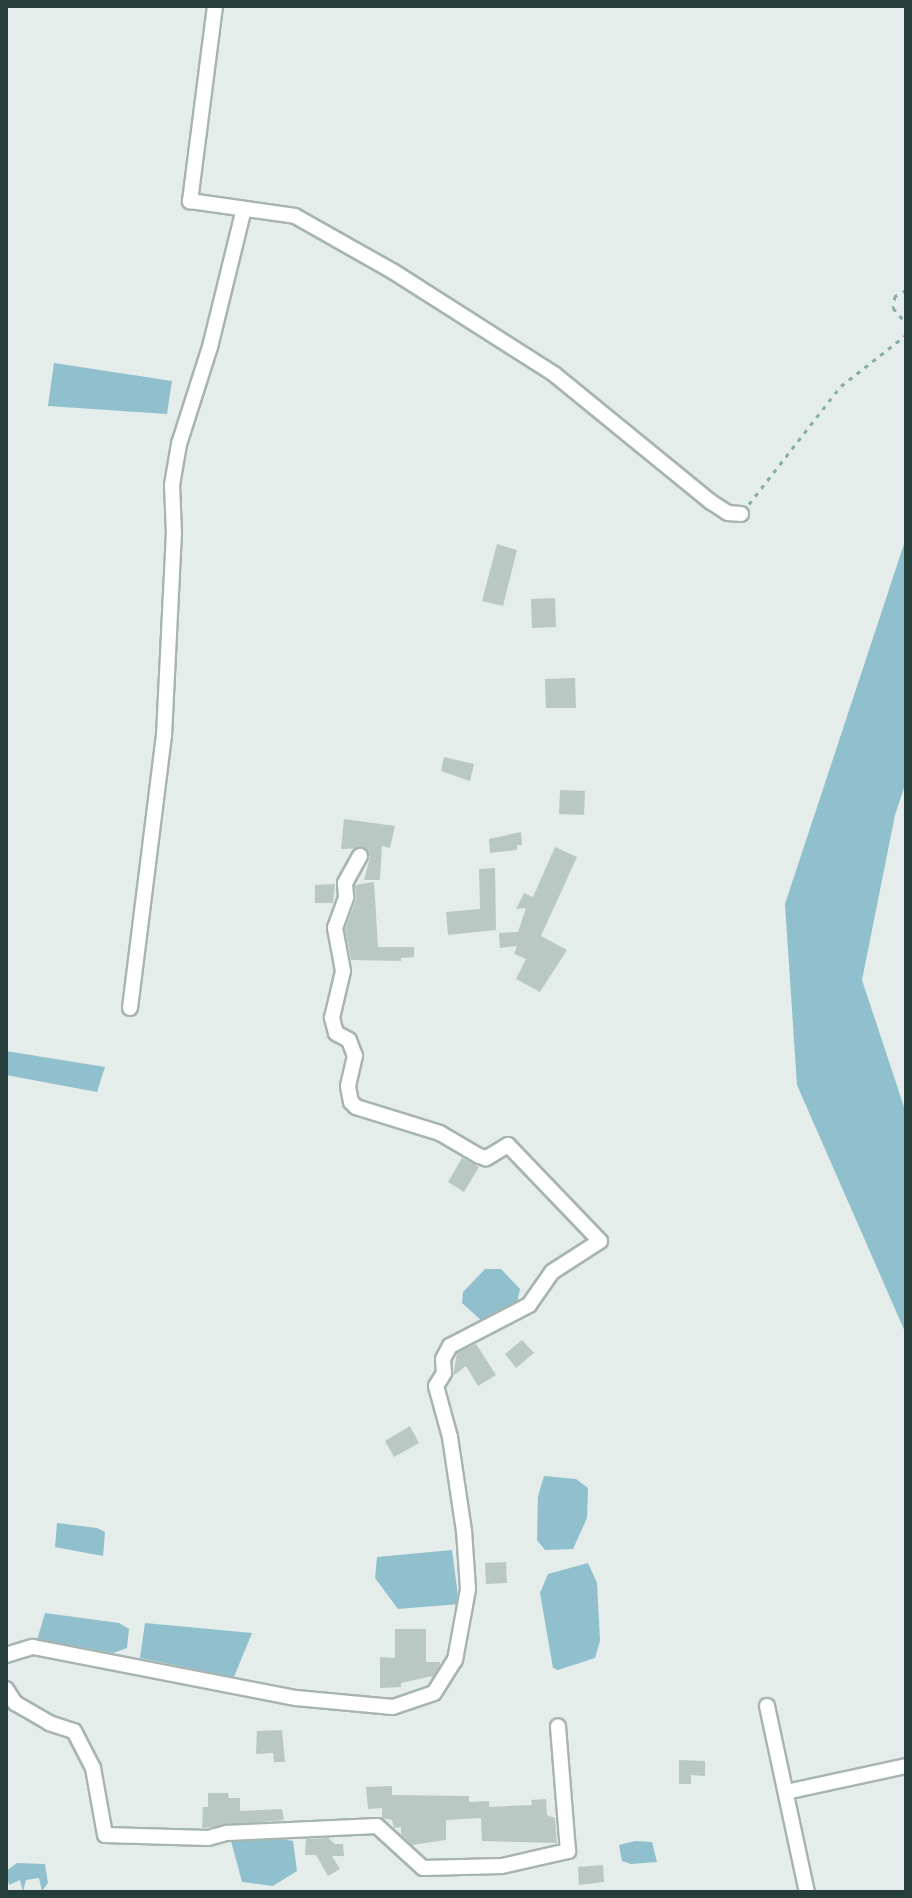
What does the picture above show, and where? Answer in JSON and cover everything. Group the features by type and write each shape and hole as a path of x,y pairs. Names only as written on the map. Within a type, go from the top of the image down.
{"street":[{"path":"215,6 190,201 295,216 394,272 554,374 711,502 728,513 741,514"},
{"path":"130,1008 164,736 174,534 172,485 179,444 210,347 244,209"},
{"path":"6,1655 33,1647 296,1698 393,1707 434,1693 455,1660 468,1589 464,1531 450,1437 436,1386 444,1373 443,1359 450,1346 529,1305 552,1272 600,1241 508,1145 486,1158 440,1133 356,1107 351,1102 348,1086 355,1056 349,1040 336,1033 332,1018 343,971 335,928 346,897 345,883 360,856"},
{"path":"6,1689 15,1703 49,1723 74,1731 93,1768 105,1835 208,1838 227,1833 377,1826 423,1868 502,1866 568,1851 558,1726"},
{"path":"767,1706 807,1892"},
{"path":"786,1792 906,1766"}],"path":[{"path":"906,290 895,296 893,308 906,323"},
{"path":"741,514 841,386 906,335"}],"water":[{"path":"54,363 172,381 167,414 48,406"},
{"path":"906,538 906,782 895,815 862,980 906,1113 906,1334 797,1085 785,904"},
{"path":"6,1051 105,1067 97,1092 6,1075"},
{"path":"485,1269 501,1269 520,1289 517,1303 503,1315 482,1321 462,1303 463,1292"},
{"path":"544,1476 576,1479 588,1488 587,1518 573,1549 545,1550 537,1540 538,1496"},
{"path":"57,1523 97,1528 105,1532 103,1556 55,1547"},
{"path":"452,1550 459,1604 398,1609 375,1578 377,1557"},
{"path":"588,1563 597,1583 600,1641 595,1658 558,1670 553,1668 540,1593 548,1574"},
{"path":"45,1613 119,1623 129,1629 127,1648 113,1653 37,1640"},
{"path":"145,1623 252,1633 234,1677 140,1658"},
{"path":"246,1833 293,1841 297,1871 273,1886 242,1882 231,1841"},
{"path":"635,1841 652,1842 657,1862 631,1864 622,1861 619,1845"},
{"path":"17,1863 45,1864 48,1883 42,1891 39,1878 26,1880 23,1892 20,1880 9,1885 6,1871"}],"building":[{"path":"497,544 517,550 503,606 482,601"},
{"path":"555,598 556,627 532,628 531,599"},
{"path":"575,678 576,708 546,708 545,679"},
{"path":"444,757 474,764 470,781 441,771"},
{"path":"560,790 585,791 584,815 559,814"},
{"path":"344,819 395,826 390,848 382,846 380,880 364,880 370,857 365,848 341,849"},
{"path":"521,832 522,845 517,845 517,850 490,853 489,839"},
{"path":"555,847 577,857 541,936 567,950 540,992 516,979 526,959 514,954 517,946 500,948 499,933 518,932 526,908 516,909 524,893 533,897"},
{"path":"495,868 496,930 448,935 446,912 480,909 479,869"},
{"path":"374,882 378,947 414,947 414,957 401,958 401,961 351,960 345,929 356,900 355,885"},
{"path":"335,884 333,903 315,903 315,885"},
{"path":"462,1158 479,1167 464,1192 448,1182"},
{"path":"522,1340 534,1353 516,1368 505,1354"},
{"path":"476,1344 496,1375 478,1386 466,1366 453,1376 457,1353"},
{"path":"410,1426 419,1443 394,1457 385,1441"},
{"path":"506,1562 507,1583 486,1584 485,1563"},
{"path":"395,1629 426,1629 426,1662 440,1662 440,1665 433,1676 401,1683 401,1687 380,1688 380,1657 395,1658"},
{"path":"282,1730 285,1762 274,1762 273,1753 256,1754 257,1731"},
{"path":"679,1760 705,1761 705,1776 691,1775 691,1784 679,1784"},
{"path":"392,1786 392,1795 469,1796 469,1802 489,1801 489,1807 532,1805 531,1800 546,1799 547,1815 555,1818 557,1843 482,1841 481,1818 446,1820 446,1840 412,1845 401,1834 401,1827 394,1828 392,1820 382,1818 382,1808 368,1809 366,1787"},
{"path":"208,1793 228,1793 229,1798 240,1798 240,1811 282,1809 284,1820 202,1828 203,1807 208,1807"},
{"path":"328,1838 335,1844 343,1844 344,1856 332,1856 340,1869 328,1876 316,1855 305,1855 306,1839"},
{"path":"603,1865 604,1882 579,1885 578,1867"}]}
